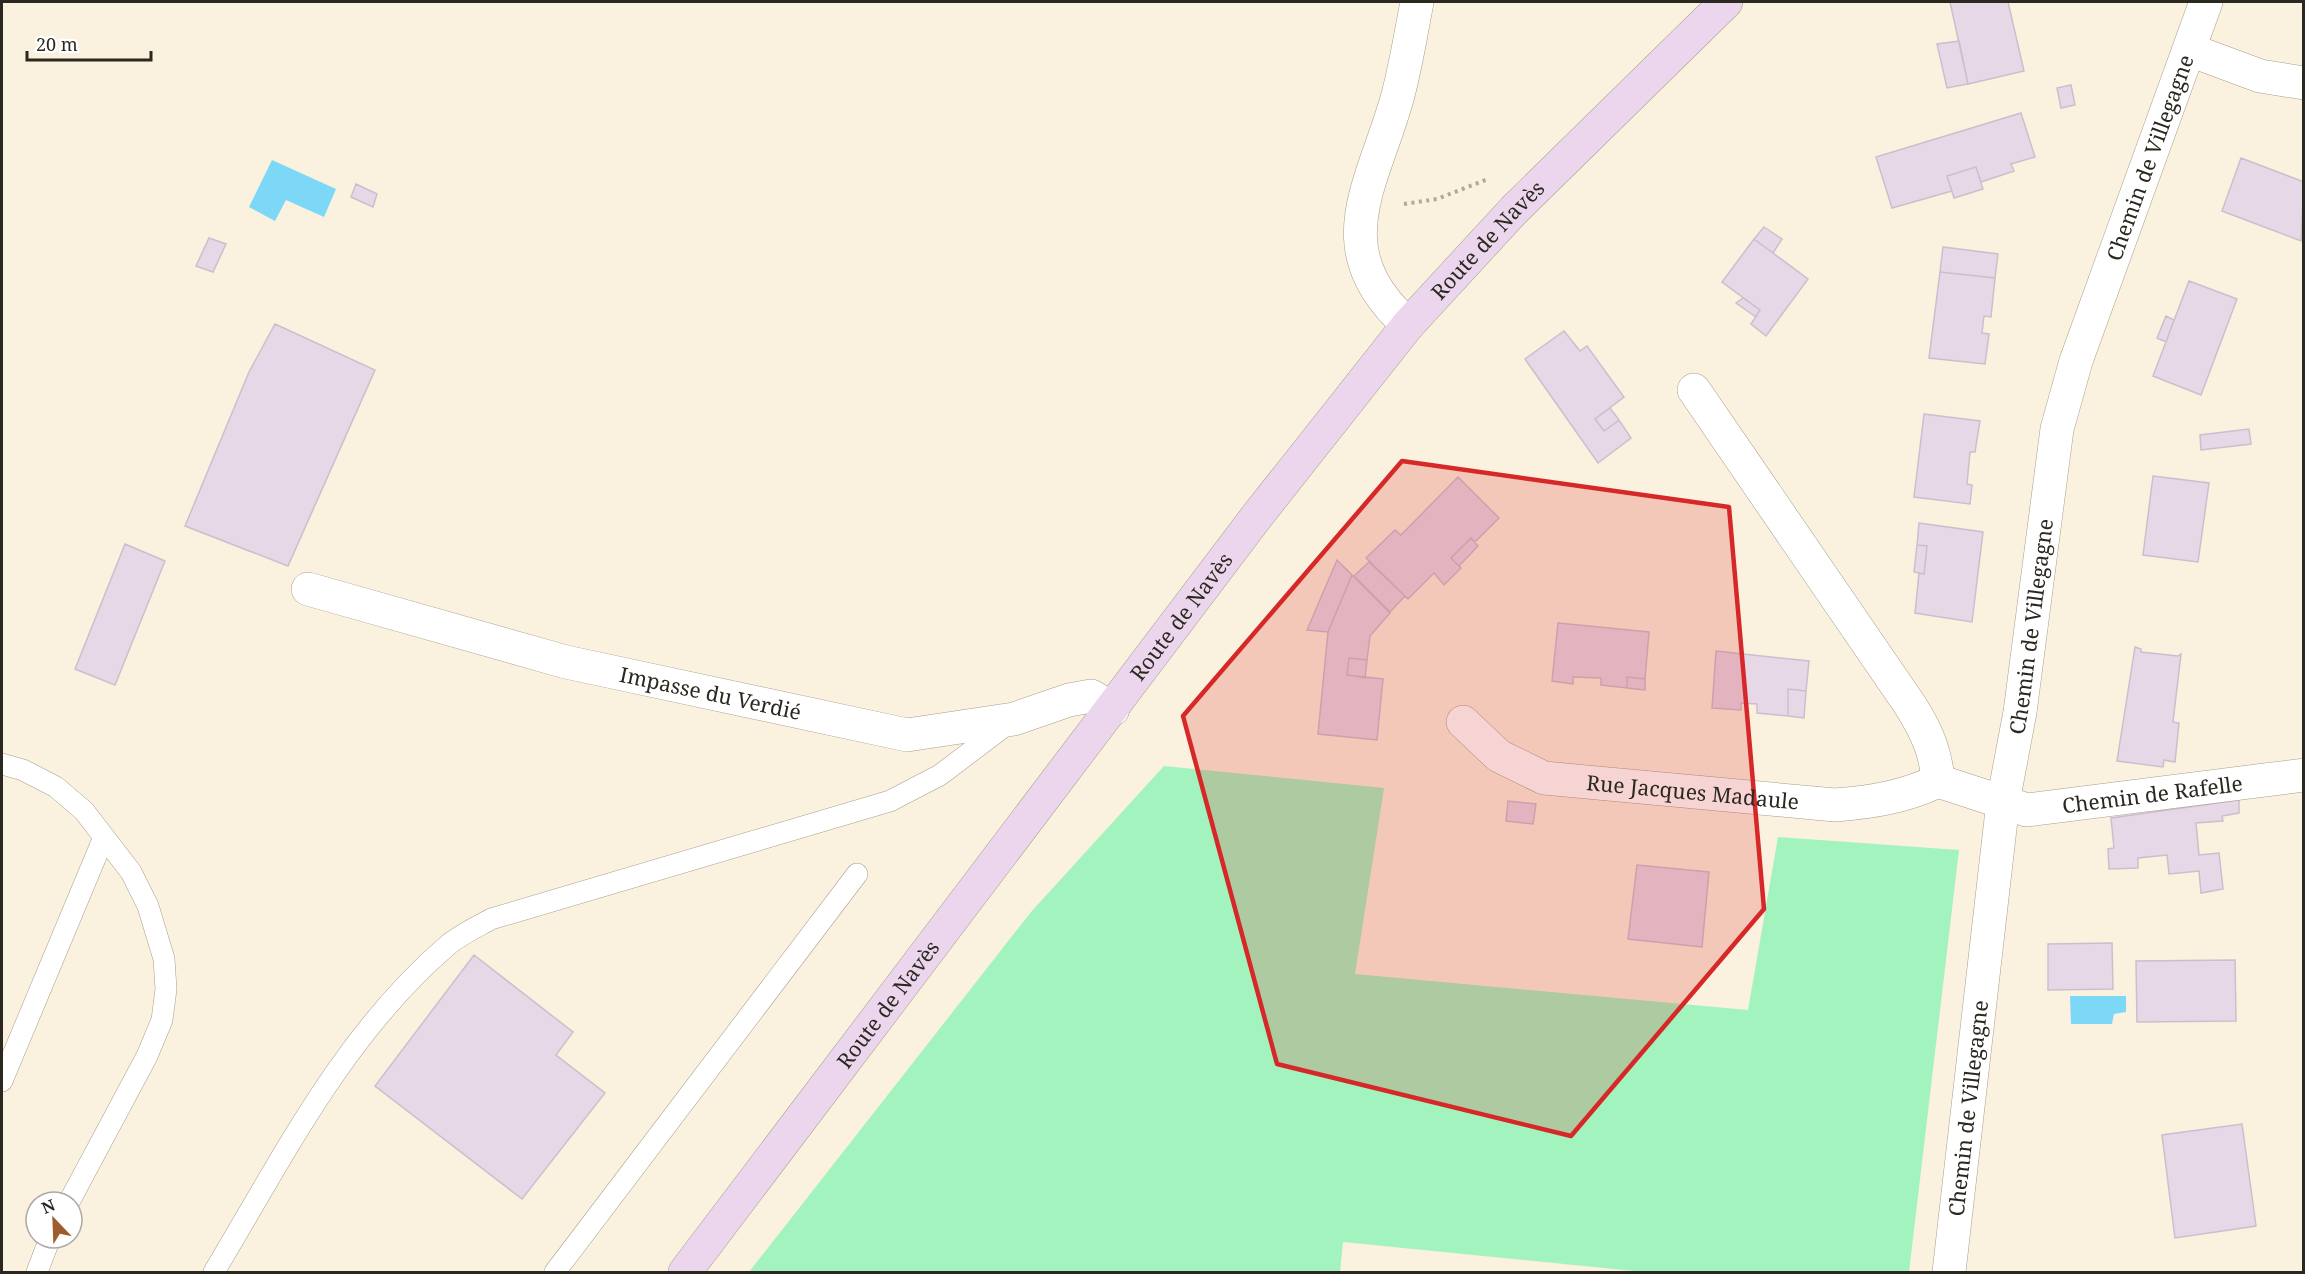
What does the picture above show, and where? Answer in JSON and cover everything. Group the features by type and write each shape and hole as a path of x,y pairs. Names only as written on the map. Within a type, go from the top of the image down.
{"main road":[{"name":"Route de Navès","path":"685,1272 1257,516 1408,325 1522,202 1726,2"}],"street":[{"path":"1408,325 1390,309 1376,289 1365,263 1359,232 1361,206 1398,95 1417,2"},
{"name":"Chemin de Villegagne","path":"1949,1272 2003,802 2020,712 2057,429 2066,394 2206,2"},
{"path":"2190,50 2260,76 2304,84"},
{"path":"1694,390 1925,729 1936,757 1938,781 2003,802"},
{"name":"Impasse du Verdié","path":"308,589 566,662 907,735 1014,720 1069,700 1091,696 1113,709"},
{"name":"Rue Jacques Madaule","path":"1463,722 1499,756 1544,778 1835,805 1877,802 1898,797 1938,781"},
{"name":"Chemin de Rafelle","path":"2003,802 2027,810 2304,775"}],"lane":[{"path":"214,1272 332,1074 387,1006 450,944 491,919 890,801 940,775 1014,720"},
{"path":"2,764 23,770 56,787 84,811 131,872 147,906 164,959 166,988 162,1020 147,1056 75,1190"},
{"path":"2,1081 104,837"},
{"path":"555,1272 857,874"},
{"path":"37,1272 45,1250"}],"path":[{"path":"1361,206 1408,204 1437,199 1497,174"}],"highlighted area":[{"path":"1402,461 1729,507 1764,909 1571,1136 1277,1064 1183,716"}],"green space":[{"path":"1164,766 1384,788 1355,974 1748,1010 1778,837 1959,850 1909,1272 1644,1272 1343,1242 1340,1272 749,1272 1031,912"}],"water":[{"path":"272,160 336,189 324,217 286,200 275,221 249,207"},
{"path":"2070,996 2126,996 2126,1012 2114,1014 2112,1024 2071,1024"}],"building":[{"path":"1950,2 2008,2 2024,71 1968,84"},
{"path":"1959,41 1968,84 1947,88 1937,44"},
{"path":"2071,85 2075,105 2061,108 2057,88"},
{"path":"2021,113 2035,157 2011,164 2014,171 1981,182 1976,167 1947,176 1952,191 1892,208 1876,157"},
{"path":"2241,158 2304,182 2301,241 2222,211"},
{"path":"1976,167 1983,189 1954,198 1947,176"},
{"path":"356,184 377,194 373,207 351,197"},
{"path":"1764,227 1782,239 1773,253 1754,239"},
{"path":"209,238 226,244 213,272 196,266"},
{"path":"1754,239 1808,279 1766,336 1751,324 1760,310 1722,282"},
{"path":"1943,247 1998,254 1995,278 1940,272"},
{"path":"1940,272 1995,278 1991,317 1984,316 1982,333 1989,334 1985,364 1929,358"},
{"path":"2189,281 2237,299 2201,395 2153,376"},
{"path":"1743,298 1760,310 1756,317 1736,303"},
{"path":"2166,316 2174,320 2166,342 2157,338"},
{"path":"275,324 375,370 288,566 185,526 249,372"},
{"path":"1564,331 1580,351 1587,346 1624,397 1595,419 1604,431 1619,420 1631,438 1598,463 1525,359"},
{"path":"1610,408 1619,420 1604,431 1595,419"},
{"path":"1924,414 1980,421 1975,452 1970,452 1967,484 1972,485 1970,504 1914,497"},
{"path":"2249,429 2251,444 2201,450 2200,435"},
{"path":"2153,476 2209,483 2198,562 2143,555"},
{"path":"1458,477 1499,518 1475,542 1471,538 1451,558 1461,568 1444,585 1434,573 1408,599 1366,558 1395,530 1401,535"},
{"path":"1919,523 1983,532 1972,622 1915,613 1919,573 1924,574 1927,546 1917,545"},
{"path":"1471,538 1478,546 1459,566 1451,558"},
{"path":"125,544 165,561 115,685 75,669"},
{"path":"1917,545 1927,546 1924,574 1914,572"},
{"path":"1337,560 1352,575 1328,632 1307,630"},
{"path":"1369,562 1405,596 1390,612 1354,576"},
{"path":"1352,575 1390,613 1370,636 1367,660 1349,658 1347,675 1383,679 1377,740 1318,734 1328,632"},
{"path":"1558,623 1649,632 1645,679 1627,677 1627,688 1601,685 1601,678 1573,677 1573,684 1552,681"},
{"path":"2135,647 2141,649 2141,652 2178,656 2181,654 2173,722 2179,723 2175,762 2164,760 2163,767 2117,761"},
{"path":"1716,651 1809,661 1806,691 1788,689 1788,716 1757,713 1757,704 1741,703 1741,710 1712,708"},
{"path":"1349,658 1367,660 1365,678 1347,675"},
{"path":"1627,677 1645,679 1645,690 1627,688"},
{"path":"1788,689 1806,691 1804,718 1788,716"},
{"path":"2239,800 2239,813 2222,816 2223,821 2196,823 2199,855 2219,853 2223,889 2201,893 2199,871 2169,874 2167,855 2138,858 2138,868 2109,869 2108,849 2114,848 2111,818"},
{"path":"1508,801 1536,804 1533,824 1506,821"},
{"path":"1637,865 1709,872 1702,947 1628,939"},
{"path":"2112,943 2113,989 2048,990 2048,944"},
{"path":"474,955 573,1032 556,1055 605,1093 522,1199 375,1086"},
{"path":"2235,960 2236,1021 2137,1022 2136,961"},
{"path":"2242,1124 2256,1226 2175,1238 2162,1135"}]}
